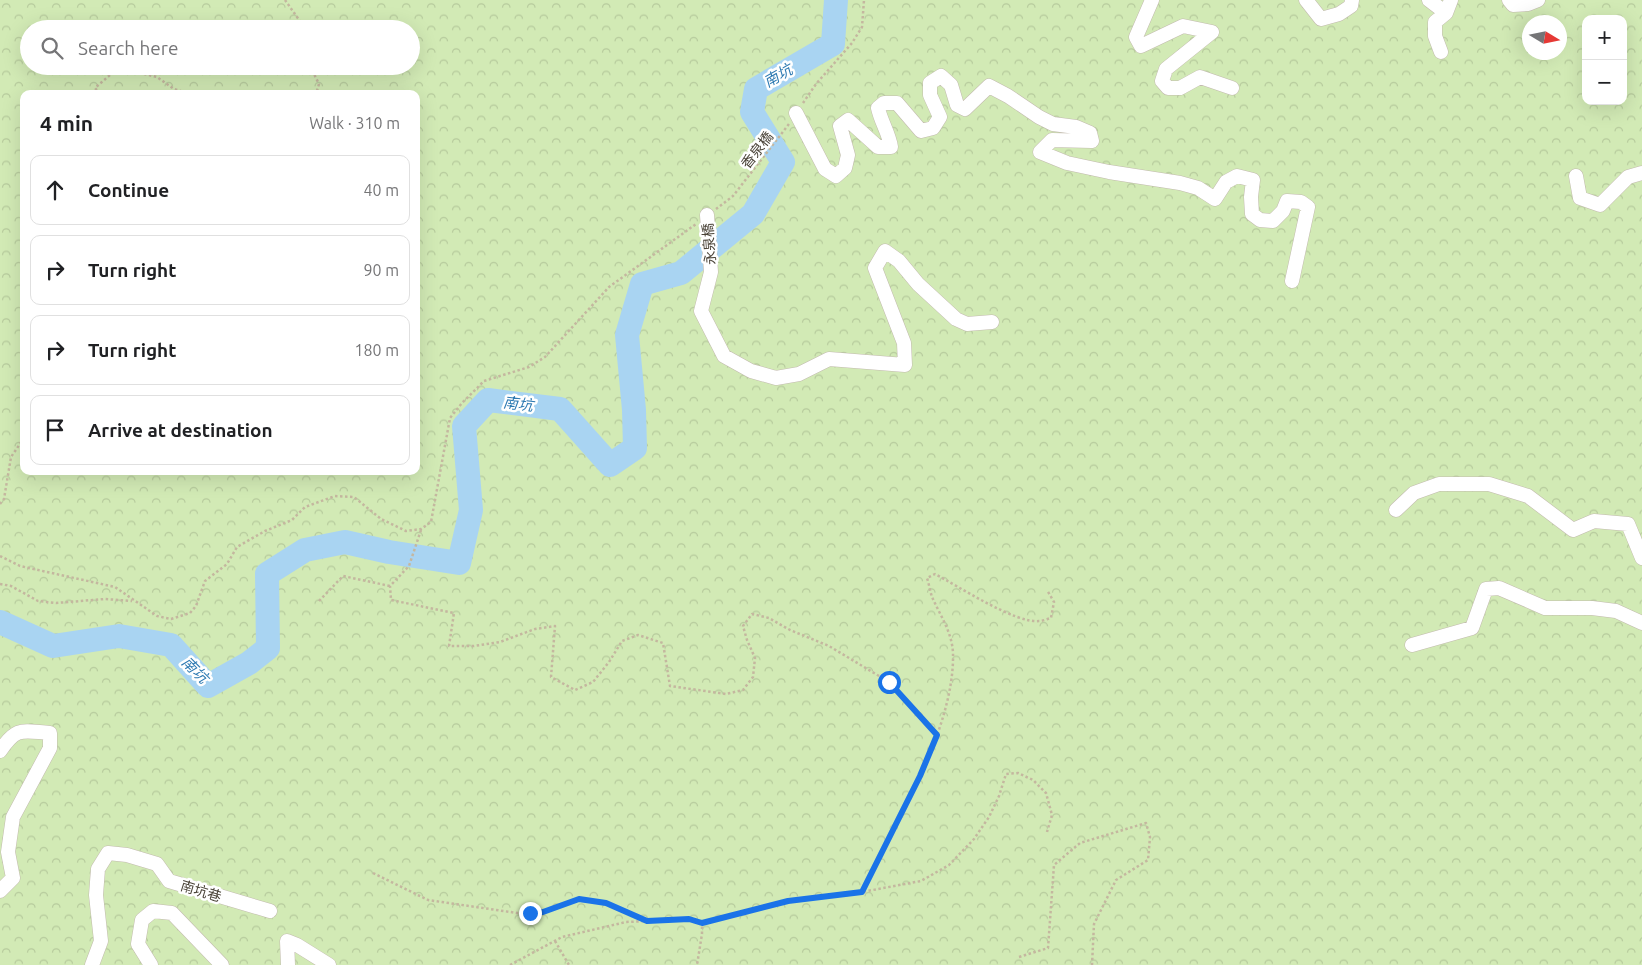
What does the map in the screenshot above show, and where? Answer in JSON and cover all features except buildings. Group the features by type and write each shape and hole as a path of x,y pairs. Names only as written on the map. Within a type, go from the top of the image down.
{"lane":[{"path":"1152,0 1136,37 1141,46 1183,26 1212,32 1166,69 1162,81 1168,88 1180,88 1200,78 1232,88"},
{"path":"1306,0 1321,19 1339,14 1351,6 1352,0"},
{"path":"1429,0 1449,6 1435,22 1435,36 1440,52"},
{"path":"1510,0 1513,5 1528,4 1538,0"},
{"path":"796,113 825,169 836,176 845,168 848,156 840,126 848,120 878,147 890,147 890,138 880,119 878,108 884,103 897,103 921,131 933,128 940,116 930,95 930,83 941,76 951,85 957,105 965,109 988,86 1053,124 1076,127 1090,132 1092,141 1052,140 1040,152 1067,163 1109,172 1180,183 1198,188 1215,198 1226,182 1237,176 1253,180 1252,214 1260,220 1273,222 1283,211 1287,201 1301,202 1308,207 1292,281"},
{"path":"1576,176 1580,198 1600,205 1628,177 1642,172"},
{"name":"永泉橋","path":"707,216 711,272 701,311 724,356 751,371 776,378 799,374 829,359 905,365 904,344 875,268 885,251 899,261 918,284 956,319 967,324 992,322"},
{"path":"1396,510 1414,493 1439,484 1489,484 1528,496 1572,530 1594,521 1628,524 1642,558"},
{"path":"1412,645 1472,628 1486,589 1499,588 1545,608 1592,608 1616,611 1642,623"},
{"path":"0,751 11,736 24,731 50,733 50,748 13,817 8,852 13,878 0,891"},
{"name":"南坑巷","path":"92,965 101,941 96,895 98,869 108,853 126,855 157,864 169,881 270,912"},
{"path":"151,965 138,944 142,920 153,911 172,913 222,965"},
{"path":"288,965 287,941 329,965"}],"path":[{"path":"285,0 299,20"},
{"name":"香泉橋","path":"390,586 409,566 421,530 431,522 450,418 462,403 484,381 529,367 545,357 609,287 733,196 786,128 816,84 852,42 862,27 864,0"},
{"path":"97,90 95,88 110,75"},
{"path":"148,75 157,77 177,90"},
{"path":"314,75 318,84 317,90"},
{"path":"0,504 4,499 11,457 20,444"},
{"path":"0,556 20,566 115,587 157,616 171,618 190,613 196,606 205,582 227,564 237,547 265,531 292,520 305,506 335,496 354,497 381,519 406,531 421,530"},
{"path":"862,892 920,776 937,735 949,693 953,653 948,629 932,596 927,578 936,574 1012,615 1039,622 1051,618 1054,602 1047,590"},
{"path":"319,600 343,576 390,586 391,600 454,613 449,646 474,646 500,642 535,629 555,626 551,677 575,690 593,682 609,662 622,640 638,636 663,643 670,686 726,694 744,690 753,677 755,658 743,626 752,614 769,618 790,630 829,646 889,682 937,735"},
{"path":"0,584 12,586 38,601 56,603 105,599 134,601"},
{"path":"510,965 562,937 626,922 689,919 702,923 788,901 862,892 921,881 949,865 974,839 1000,796 1006,774 1018,773 1033,780 1046,793 1052,815 1048,832"},
{"path":"1019,957 1048,948 1054,865 1080,843 1146,823 1150,836 1148,860 1116,880 1094,924 1092,965"},
{"path":"373,873 428,900 517,914 543,912 579,899 606,903 647,921"},
{"path":"697,965 702,923"},
{"path":"555,941 569,965"}],"green space":[{"path":"0,0 1642,0 1642,965 0,965"}],"waterway":[{"name":"南坑","path":"0,622 53,646 119,636 171,645 208,686 249,663 268,648 267,574 305,550 345,542 389,552 459,563 471,510 464,426 488,400 560,409 610,465 635,448 634,410 627,335 642,284 681,273 753,214 783,162 752,112 756,89 833,44 836,0"}],"route":[{"path":"530,913 543,912 579,899 606,903 647,921 689,919 702,923 788,901 862,892 920,776 937,735 889,682"}]}
